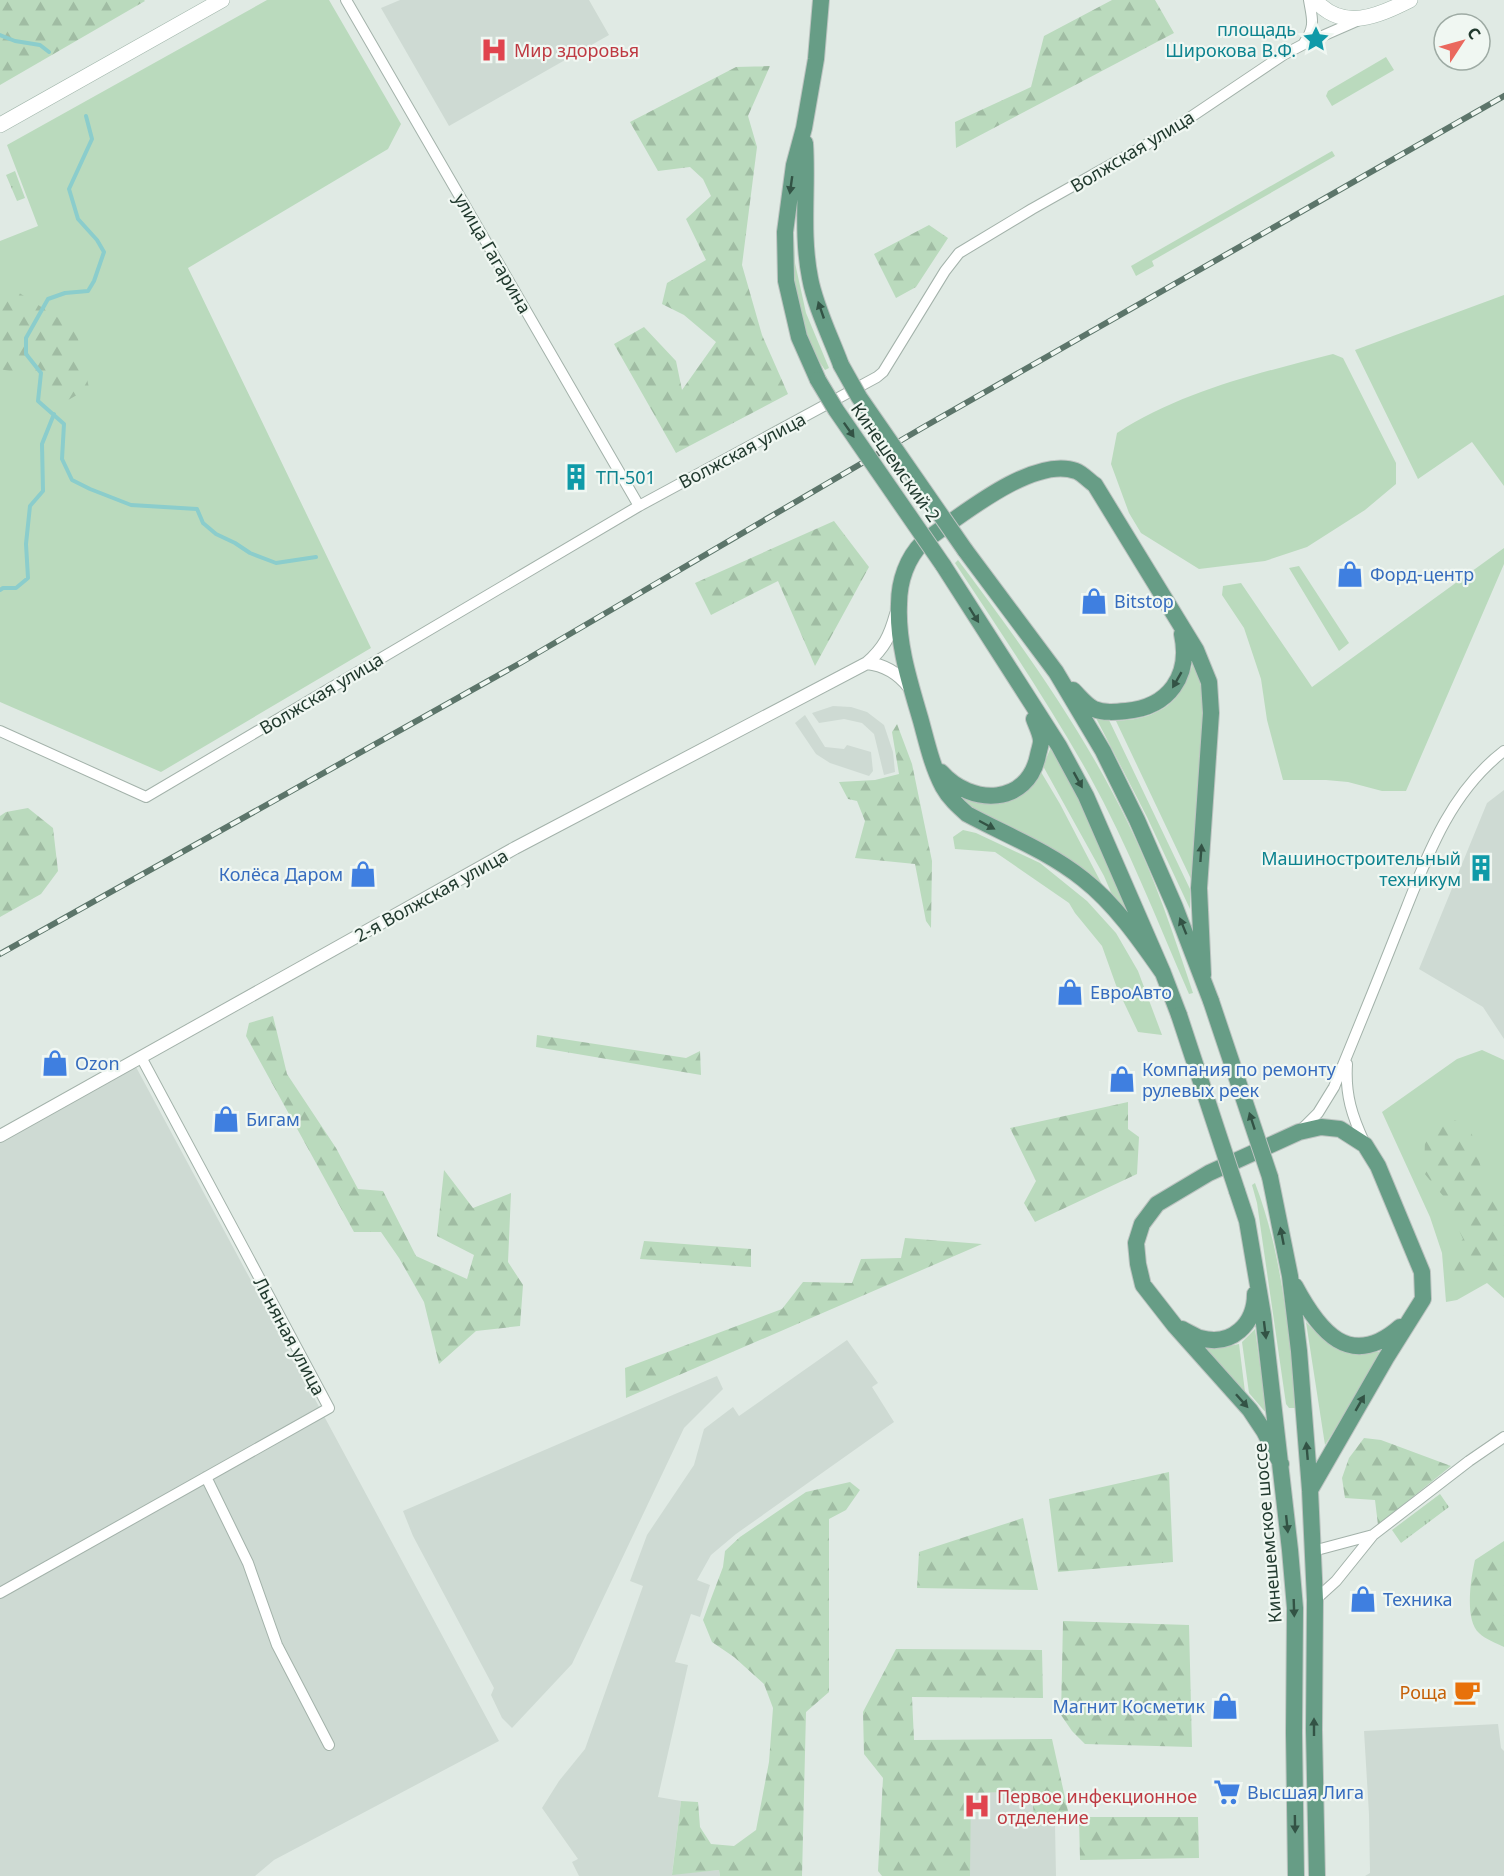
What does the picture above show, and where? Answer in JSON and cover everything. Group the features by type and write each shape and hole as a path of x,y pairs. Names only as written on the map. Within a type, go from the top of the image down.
{"main road":[{"path":"0,126 222,0"},
{"path":"804,128 816,59 821,0"},
{"path":"1315,0 1323,9 1341,18 1364,18 1385,13 1410,0"},
{"path":"1328,0 1341,18"},
{"name":"Кинешемский-2","path":"804,128 807,167 805,233 810,279 841,365 860,397 965,550 1056,672"},
{"name":"Кинешемский-2","path":"804,128 794,165 785,232 786,281 799,337 818,380 836,410 943,565 1026,697"},
{"path":"1163,973 1137,936 1084,879 1049,856 967,814 956,805 944,788 933,762 904,667 898,603 906,565 912,553 924,542 1009,484 1032,473 1056,468 1077,471 1095,485 1196,650 1209,681 1211,713 1199,888 1203,975"},
{"path":"1056,672 1086,703 1095,709 1109,713 1140,710 1159,700 1174,687 1184,668 1186,649 1180,624"},
{"path":"1056,672 1102,751 1137,820 1203,975 1270,1177 1290,1276 1299,1351 1310,1490 1315,1600 1314,1730 1317,1876"},
{"path":"933,762 949,781 976,794 991,796 1005,794 1020,786 1031,776 1041,740 1026,697"},
{"path":"1026,697 1059,746 1086,796 1163,973"},
{"name":"Кинешемское шоссе","path":"1163,973 1247,1221 1255,1263 1281,1464 1295,1608 1296,1876"},
{"path":"1281,1464 1250,1410 1175,1326 1143,1285 1136,1243 1142,1224 1157,1204 1209,1173 1299,1132 1321,1127 1340,1129 1365,1145 1383,1178 1422,1272 1423,1299 1310,1490"},
{"path":"1175,1326 1201,1338 1213,1340 1226,1338 1240,1331 1248,1322 1255,1307 1255,1263"},
{"path":"1290,1276 1308,1310 1321,1328 1344,1343 1365,1346 1388,1338 1410,1318"}],"street":[{"name":"улица Гагарина","path":"346,0 639,506"},
{"path":"1304,44 1313,26 1309,0"},
{"name":"Волжская улица","path":"0,731 146,797 639,506 877,377 883,372 939,280 959,253 1167,133 1259,70 1304,44 1364,18"},
{"path":"867,663 882,651 891,630 898,603"},
{"path":"867,663 880,665 900,676 912,690"},
{"name":"2-я Волжская улица","path":"0,1136 515,848 867,663"},
{"path":"1299,1132 1318,1113 1329,1096 1426,862 1448,815 1470,783 1504,751"},
{"path":"1347,1054 1346,1087 1354,1120 1365,1145"},
{"name":"Льняная улица","path":"0,1593 329,1408 141,1058"},
{"path":"1315,1600 1336,1581 1373,1535 1504,1437"},
{"path":"206,1477 248,1563 277,1645 329,1745"},
{"path":"1312,1551 1373,1535"}],"shaded area":[{"name":"Мир здоровья","path":"400,0 589,0 609,35 449,126 381,8"},
{"path":"833,706 851,707 867,712 884,725 893,752 895,772 884,775 874,734 862,723 844,719 819,723 812,713"},
{"path":"805,715 825,747 844,749 847,745 871,752 873,771 869,776 830,763 816,754 795,723"},
{"path":"1504,790 1504,1039 1483,1007 1419,969 1487,803"},
{"path":"136,1067 499,1741 274,1860 255,1876 0,1876 0,1143"},
{"path":"847,1340 878,1383 872,1387 894,1422 736,1534 711,1555 697,1580 710,1585 700,1617 691,1614 675,1662 688,1665 658,1797 681,1801 672,1874 719,1870 720,1876 579,1876 572,1862 578,1859 542,1808 559,1781 585,1749 643,1586 630,1581 647,1535 694,1465 704,1429 733,1407 739,1416"},
{"path":"717,1376 723,1389 684,1428 572,1664 512,1728 502,1718 491,1695 494,1688 413,1536 403,1511"},
{"path":"1498,1724 1501,1748 1504,1751 1504,1876 1365,1876 1370,1873 1364,1731"},
{"name":"Первое инфекционное отделение","path":"898,1773 1054,1774 1056,1876 898,1876"}],"green space":[{"path":"0,0 144,0 145,1 0,85"},
{"path":"267,0 329,0 401,124 388,149 188,268 371,648 161,772 0,702 0,241 38,226 7,145"},
{"path":"1112,0 1155,0 1174,33 956,148 955,122 1031,87 1044,36"},
{"path":"1386,57 1394,70 1332,106 1326,96 1328,91"},
{"path":"770,66 748,116 757,147 742,265 762,335 788,394 676,453 614,344 644,327 676,361 682,390 716,342 684,315 662,304 667,283 706,260 686,219 711,196 703,179 690,167 658,171 630,122 736,67"},
{"path":"1332,151 1335,156 1152,261 1154,266 1136,276 1131,266"},
{"path":"15,171 25,198 17,201 6,175"},
{"path":"793,216 795,263 806,313 829,368 825,370 805,332 793,291 790,245"},
{"path":"929,225 948,238 916,287 896,298 874,254"},
{"path":"2,282 76,329 89,388 63,403 28,375 0,369 0,283"},
{"path":"1504,295 1504,486 1472,442 1418,479 1355,350"},
{"path":"1333,354 1343,358 1396,463 1396,484 1365,510 1307,547 1265,561 1199,569 1141,533 1129,513 1111,464 1117,433 1142,418 1194,395 1249,376"},
{"path":"834,521 869,567 815,666 778,581 711,615 695,583"},
{"path":"1504,548 1504,564 1406,791 1382,791 1348,782 1326,780 1283,780 1267,720 1261,679 1244,628 1222,595 1223,586 1241,583 1312,687"},
{"path":"958,560 1005,623 1071,720 1110,788 1147,865 1193,993 1189,994 1129,856 1089,775 1041,694 955,563"},
{"path":"1299,566 1349,643 1339,651 1289,568"},
{"path":"1194,661 1201,686 1203,723 1191,879 1116,721 1143,717 1167,706 1182,688"},
{"path":"1096,718 1109,720 1190,889 1190,909 1147,817"},
{"path":"897,724 912,764 932,861 931,928 926,921 915,864 855,858 865,821 857,801 848,799 839,782 875,780 899,774 892,732"},
{"path":"1051,747 1080,800 1136,920 1113,897 1104,876 1043,766"},
{"path":"1041,772 1106,892 978,813 962,798 1032,785"},
{"path":"28,808 53,828 58,871 41,894 0,917 0,816 6,812"},
{"path":"963,830 976,833 1040,863 1087,901 1116,933 1138,971 1162,1035 1138,1032 1117,988 1102,946 1069,903 995,852 955,849 953,837"},
{"path":"273,1016 287,1074 336,1148 358,1189 383,1191 416,1256 467,1279 474,1255 437,1236 444,1170 473,1208 511,1193 508,1262 523,1285 520,1326 476,1331 439,1364 424,1302 399,1258 381,1232 354,1232 246,1036 249,1023"},
{"path":"537,1035 686,1058 700,1051 701,1075 536,1047"},
{"path":"1482,1050 1504,1060 1504,1298 1487,1283 1457,1300 1446,1302 1442,1253 1430,1217 1382,1112 1457,1059"},
{"path":"1128,1102 1128,1129 1139,1137 1137,1174 1035,1222 1024,1203 1036,1181 1010,1128"},
{"path":"1452,1119 1470,1127 1485,1183 1504,1197 1504,1277 1485,1269 1455,1281 1448,1258 1463,1239 1444,1197 1424,1173 1425,1140"},
{"path":"1255,1183 1272,1236 1283,1291 1296,1408 1289,1408 1286,1404 1257,1203 1252,1185"},
{"path":"905,1238 982,1244 626,1398 625,1368 782,1309 803,1282 852,1283 861,1259 901,1258"},
{"path":"644,1241 751,1249 751,1267 640,1259"},
{"path":"1306,1322 1324,1339 1341,1349 1360,1352 1385,1351 1325,1445"},
{"path":"1255,1329 1267,1414 1249,1393 1242,1342"},
{"path":"1239,1344 1245,1392 1203,1345 1220,1348"},
{"path":"1364,1438 1381,1440 1451,1466 1378,1525 1375,1500 1345,1498 1342,1478 1349,1458"},
{"path":"1169,1472 1173,1562 1058,1572 1049,1499"},
{"path":"850,1482 860,1490 846,1510 829,1519 829,1692 806,1712 802,1876 720,1876 719,1870 672,1875 681,1801 698,1802 700,1827 711,1844 734,1846 756,1830 769,1762 773,1708 764,1684 734,1657 712,1642 703,1620 723,1567 725,1551 740,1537 806,1492"},
{"path":"1440,1494 1449,1507 1401,1543 1392,1530"},
{"path":"1023,1518 1038,1590 917,1588 919,1552"},
{"path":"1504,1541 1504,1647 1484,1637 1474,1627 1470,1598 1475,1560"},
{"path":"1063,1621 1189,1625 1192,1747 1085,1744 1061,1715"},
{"path":"896,1649 1042,1650 1043,1698 912,1697 914,1740 1052,1739 1068,1811 1034,1819 1032,1791 971,1793 970,1876 882,1876 878,1871 883,1778 864,1754 863,1712"},
{"path":"1079,1817 1198,1817 1199,1858 1080,1860"}],"waterway":[{"path":"0,35 15,41 40,45 49,52"},
{"path":"86,116 92,139 69,189 78,219 97,240 104,252 88,291 65,293 48,299 26,338 26,354 41,373 38,401 64,424 62,459 72,480 131,505 197,509 203,523 216,534 250,553 276,563 316,557"},
{"path":"0,590 16,588 28,578 26,544 30,506 43,491 42,444 54,414"}],"railway":[{"path":"0,954 522,662 922,428 1504,96"}],"place":[{"name":"площадь Широкова В.Ф.","path":"1316,39"},
{"name":"Мир здоровья","path":"494,50"},
{"name":"ТП-501","path":"576,477"},
{"name":"Форд-центр","path":"1350,574"},
{"name":"Bitstop","path":"1094,601"},
{"name":"Машиностроительный техникум","path":"1481,868"},
{"name":"Колёса Даром","path":"363,874"},
{"name":"ЕвроАвто","path":"1070,992"},
{"name":"Ozon","path":"55,1063"},
{"name":"Компания по ремонту рулевых реек","path":"1122,1079"},
{"name":"Бигам","path":"226,1119"},
{"name":"Техника","path":"1363,1599"},
{"name":"Роща","path":"1467,1692"},
{"name":"Магнит Косметик","path":"1225,1706"},
{"name":"Высшая Лига","path":"1227,1792"},
{"name":"Первое инфекционное отделение","path":"977,1806"}]}
